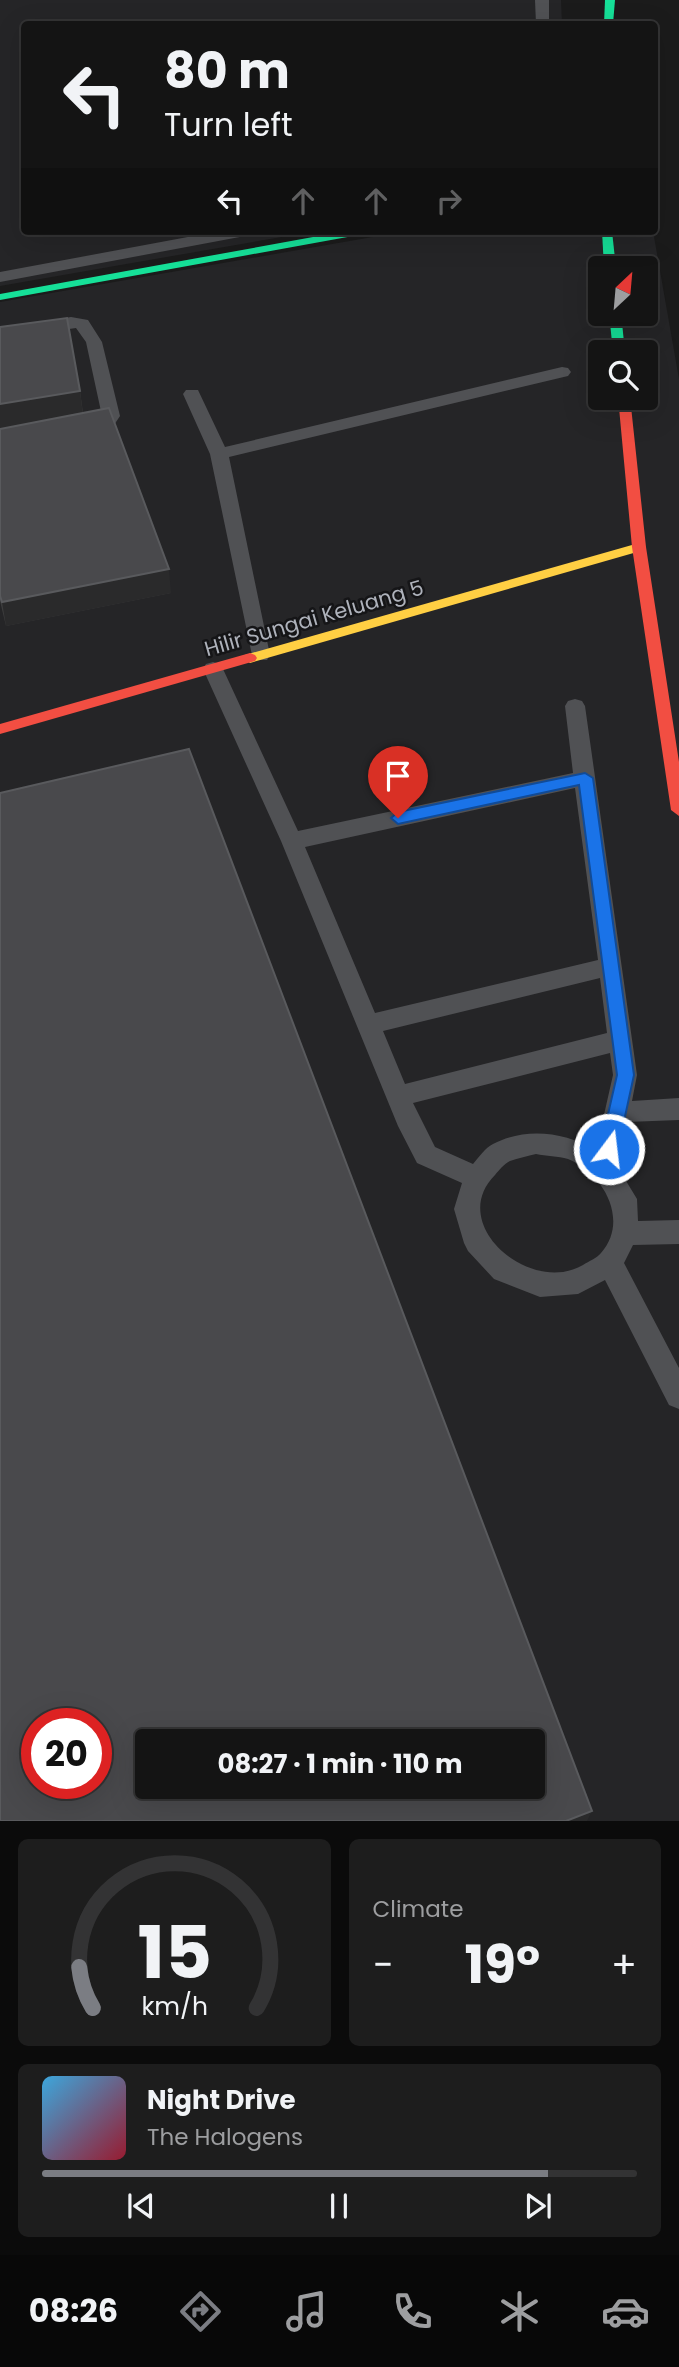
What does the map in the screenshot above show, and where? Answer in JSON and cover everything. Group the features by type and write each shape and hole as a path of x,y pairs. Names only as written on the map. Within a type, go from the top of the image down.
{"street":[{"path":"609,21 610,0"},
{"path":"0,297 342,235"},
{"path":"607,235 610,256"},
{"path":"625,410 639,547 679,810"},
{"name":"Hilir Sungai Keluang 5","path":"0,729 639,547"}],"lane":[{"path":"542,0 543,21"},
{"path":"0,276 223,235"},
{"path":"0,334 71,322 82,324 94,342 111,416 107,421 67,428"},
{"path":"219,454 562,372"},
{"path":"192,394 219,454 260,655"},
{"path":"213,669 292,841 398,1096 426,1155 476,1177"},
{"path":"575,706 625,1075 619,1112 604,1168"},
{"path":"292,841 585,778"},
{"path":"368,1025 610,966"},
{"path":"398,1096 620,1040"},
{"path":"619,1112 679,1109"},
{"path":"536,1143 572,1149 604,1168 624,1199 626,1233 610,1263 578,1282 540,1284 503,1270 477,1243 467,1209 476,1177 500,1153 536,1143"},
{"path":"626,1233 679,1232"},
{"path":"610,1263 679,1395"}],"shaded area":[{"path":"0,0 561,0 562,21 21,21 21,235 293,235 0,286"},
{"path":"384,235 654,235 657,256 588,256 588,326 658,326 658,259 679,379 679,1821 0,1821 0,302"}],"building":[{"path":"67,318 80,391 0,404 0,327"},
{"path":"109,408 169,569 2,602 0,429"},
{"path":"189,749 592,1811 566,1821 0,1821 0,793"}],"traffic: fast":[{"path":"609,21 610,0"},
{"path":"0,297 342,235"},
{"path":"607,235 609,256"},
{"path":"616,326 618,340"}],"traffic: slow":[{"path":"250,658 639,547"}],"traffic: jam":[{"path":"625,410 639,547 679,810"},
{"path":"0,729 250,658"}],"route":[{"path":"398,818 585,778 625,1075 609,1149"}]}
